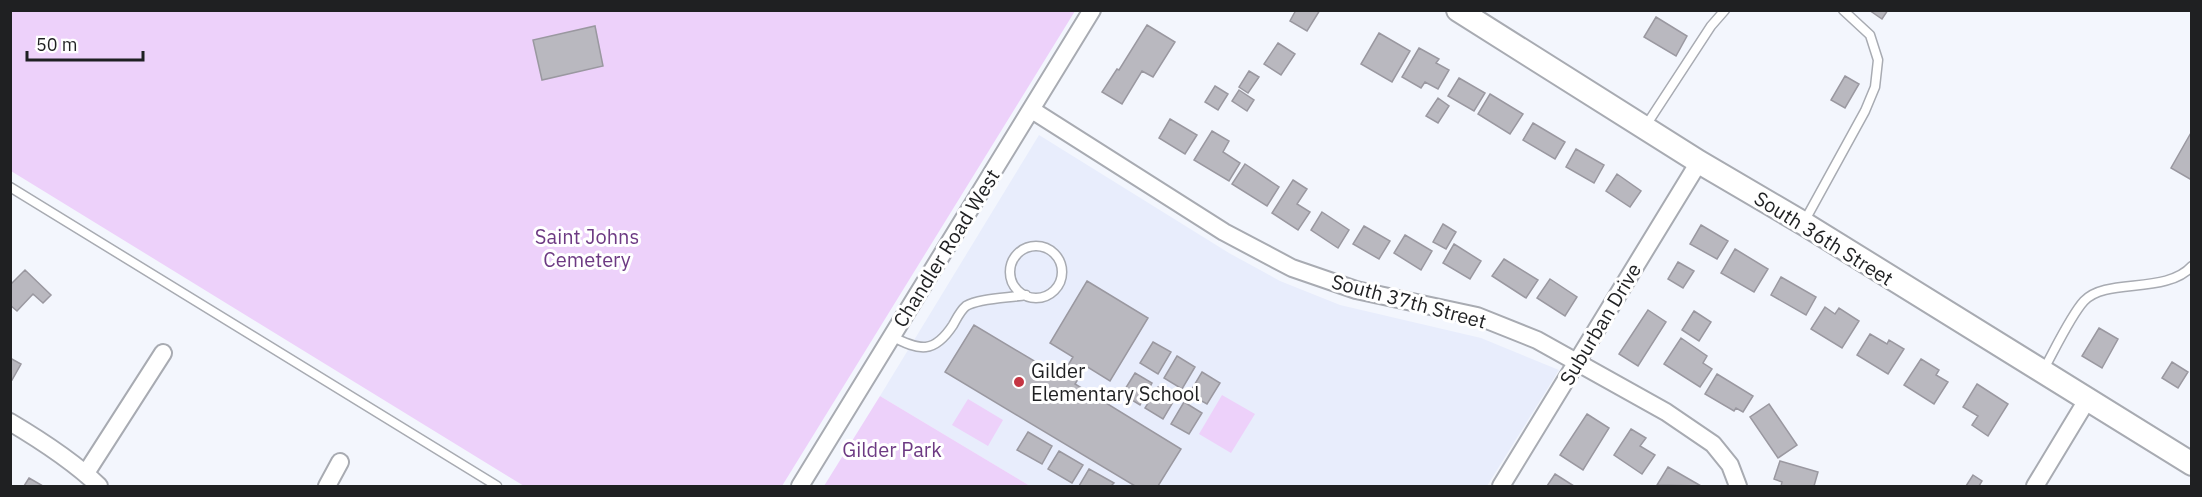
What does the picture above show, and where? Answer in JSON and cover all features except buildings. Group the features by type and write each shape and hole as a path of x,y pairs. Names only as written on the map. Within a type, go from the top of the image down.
{"main road":[{"name":"South 36th Street","path":"1458,10 1699,162 2192,464"}],"street":[{"name":"Chandler Road West","path":"800,486 1092,10"},
{"name":"South 37th Street","path":"1032,110 1224,232 1292,268 1356,290 1477,316 1537,340 1666,412 1713,444 1730,465 1738,486"},
{"name":"Suburban Drive","path":"1501,486 1699,162"},
{"path":"86,473 163,353"},
{"path":"2035,486 2087,400"},
{"path":"10,422 52,448 86,473 99,486"},
{"path":"327,486 340,462"}],"lane":[{"path":"1645,128 1725,10"},
{"path":"1803,224 1865,111 1875,87 1878,60 1870,35 1843,10"},
{"path":"10,188 498,486"},
{"path":"891,336 918,348 931,347 944,338 960,311 968,305 1026,295 1043,296 1051,292 1057,286 1062,269 1059,260 1047,248 1031,246 1023,249 1012,261 1010,269 1013,285 1026,295"},
{"path":"2042,372 2085,300 2107,289 2146,285 2173,278 2192,266"}],"shaded area":[{"path":"1039,135 1229,253 1280,281 1340,305 1481,338 1559,370 1487,486 1030,486 880,396"}],"green space":[{"name":"Saint Johns Cemetery","path":"10,11 1075,11 782,486 524,486 11,171"},
{"path":"1222,395 1255,414 1231,453 1199,434"},
{"name":"Gilder Park","path":"880,396 1030,486 824,486"},
{"path":"968,399 1003,420 988,446 952,425"}],"place":[{"name":"Gilder Elementary School","path":"1019,382"}]}
